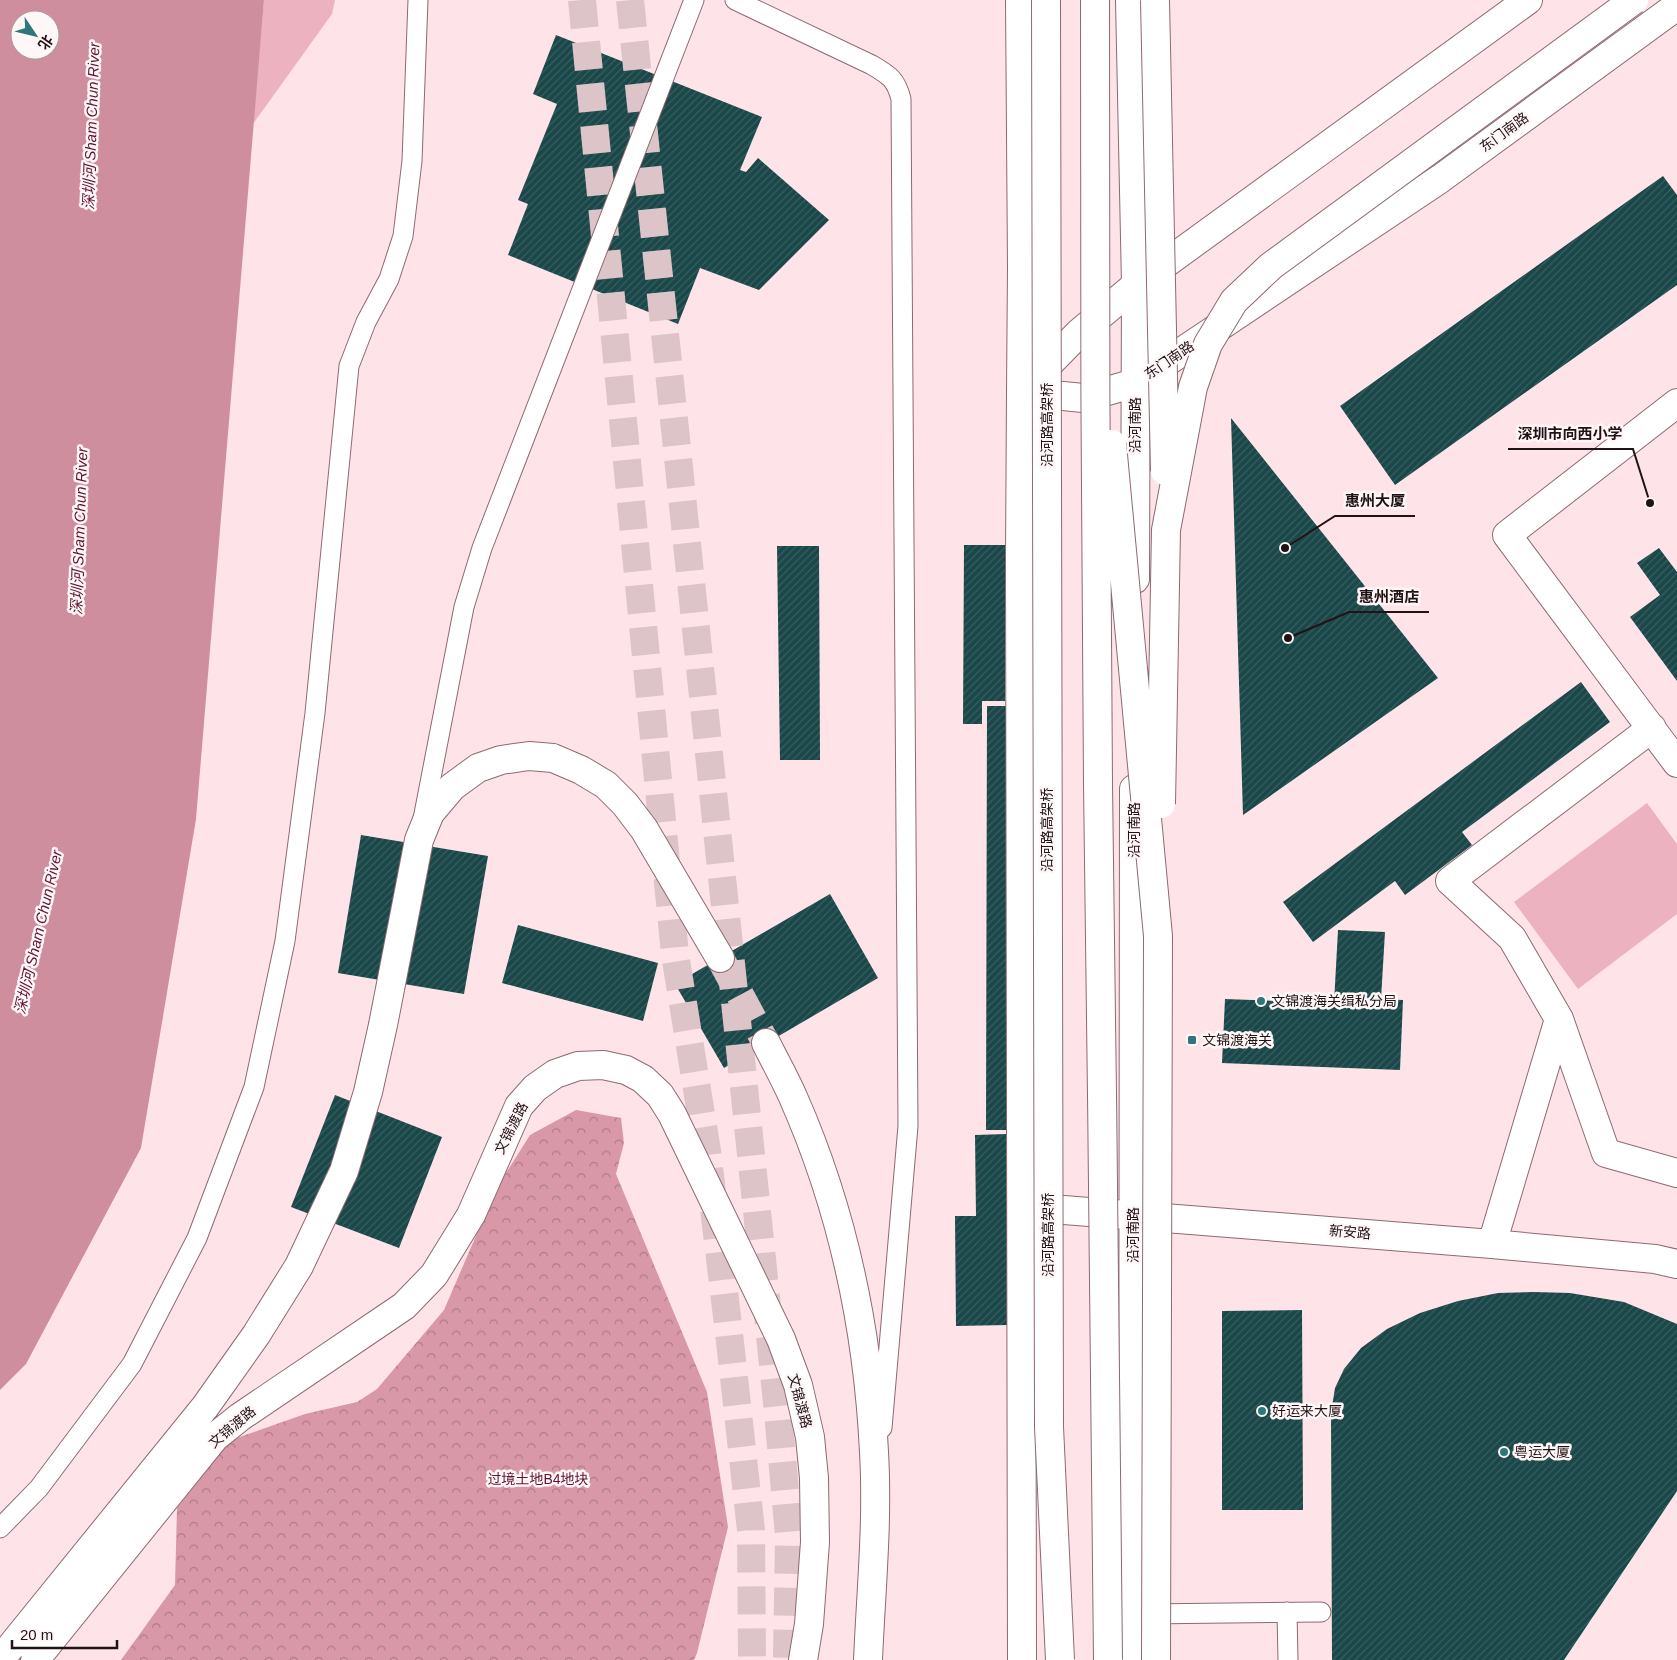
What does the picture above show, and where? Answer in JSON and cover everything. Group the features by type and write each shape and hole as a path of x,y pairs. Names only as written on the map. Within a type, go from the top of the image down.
{"main road":[{"path":"1020,0 1022,268 1020,597 1022,1660"},
{"name":"沿河路高架桥","path":"1046,0 1049,1427 1060,1660"},
{"path":"1095,0 1094,258 1098,776 1104,1157 1108,1660"},
{"name":"沿河南路","path":"1130,0 1136,285 1132,1660"},
{"path":"1155,0 1166,530 1158,936 1156,1660"},
{"path":"1021,392 1079,333 1136,285 1528,0"},
{"path":"1166,530 1193,387 1208,344 1234,300 1271,266 1634,0"},
{"name":"东门南路","path":"1021,392 1083,398 1135,383 1440,179 1677,6"},
{"path":"1094,258 1158,936"},
{"path":"1677,403 1507,535 1677,763"},
{"path":"1652,728 1450,881 1512,938 1559,1019 1606,1153 1677,1173"},
{"name":"文锦渡路","path":"0,1660 205,1407 256,1335 298,1266 344,1172 368,1092 419,840 430,813 452,787 478,768 501,760 529,756 553,758 581,770 606,785 625,804 644,830 720,958"},
{"path":"1492,1244 1559,1019"},
{"path":"766,1044 793,1096 812,1142 833,1204 863,1332 870,1392 875,1514 868,1660"},
{"name":"文锦渡路","path":"35,1660 215,1437 240,1417 404,1306 434,1275 471,1215 519,1106 535,1088 555,1074 563,1071 578,1066 603,1064 626,1070 642,1079 660,1095 672,1114 781,1339 798,1385 810,1437 815,1542 809,1624 803,1660"},
{"name":"新安路","path":"1022,1206 1492,1244 1655,1259 1677,1264"}],"lane":[{"path":"0,1528 39,1488 132,1364 197,1238 254,1087 285,941 289,911 315,713 349,366 366,322 389,279 403,236 412,161 418,0"},
{"path":"419,840 464,607 482,548 694,0"},
{"path":"736,0 886,73 897,85 901,99 908,1126 875,1514"},
{"path":"1287,1612 1288,1660"},
{"path":"1133,1615 1321,1612"}],"shaded area":[{"path":"264,0 335,0 332,14 253,124"},
{"path":"1647,803 1677,844 1677,914 1578,989 1514,902"}],"green space":[{"name":"过境土地B4地块","path":"576,1110 621,1118 624,1143 616,1174 707,1392 728,1527 694,1660 121,1660 175,1585 177,1508 231,1440 305,1414 357,1402 377,1389 444,1310 497,1187 530,1135"}],"water":[{"name":"深圳河 Sham Chun River","path":"0,0 264,0 196,819 141,1148 26,1364 0,1390"}],"building":[{"path":"556,35 762,117 740,170 746,172 758,158 829,220 759,290 700,268 678,324 508,255 528,204 518,200 557,104 533,94"},
{"path":"1663,176 1677,195 1677,285 1395,485 1340,406"},
{"path":"1231,418 1438,678 1243,815"},
{"path":"964,545 1005,545 1005,701 982,701 982,724 963,724"},
{"path":"777,546 819,546 820,760 780,760"},
{"path":"1659,548 1677,572 1677,681 1630,617 1660,595 1637,563"},
{"path":"1581,682 1610,722 1462,832 1472,845 1405,895 1395,881 1313,942 1283,902"},
{"path":"987,706 1009,706 1008,1130 986,1130"},
{"path":"361,835 488,856 464,994 338,973"},
{"path":"830,894 878,978 724,1068 675,984"},
{"path":"518,925 658,963 643,1021 502,983"},
{"name":"文锦渡海关缉私分局","path":"1338,930 1385,932 1381,999 1403,1000 1400,1070 1222,1063 1225,999 1334,1003"},
{"path":"335,1095 442,1137 399,1248 291,1207"},
{"path":"1006,1134 1008,1325 956,1326 955,1216 976,1216 975,1135"},
{"name":"粤运大厦","path":"1498,1293 1570,1293 1624,1302 1677,1324 1677,1491 1564,1660 1332,1660 1331,1413 1335,1388 1344,1369 1361,1348 1387,1329 1420,1313 1458,1301"},
{"name":"好运来大厦","path":"1302,1310 1303,1510 1222,1510 1222,1311"}],"tunnel":[{"path":"582,0 675,954 707,1151 751,1530 752,1660"},
{"path":"630,0 778,1412 789,1536 787,1660"},
{"path":"720,958 766,1043"}],"place":[{"name":"深圳市向西小学","path":"1650,503"},
{"name":"惠州大厦","path":"1285,548"},
{"name":"惠州酒店","path":"1288,638"},
{"name":"文锦渡海关缉私分局","path":"1261,1001"},
{"name":"文锦渡海关","path":"1192,1040"},
{"name":"好运来大厦","path":"1262,1411"},
{"name":"粤运大厦","path":"1504,1452"}]}
